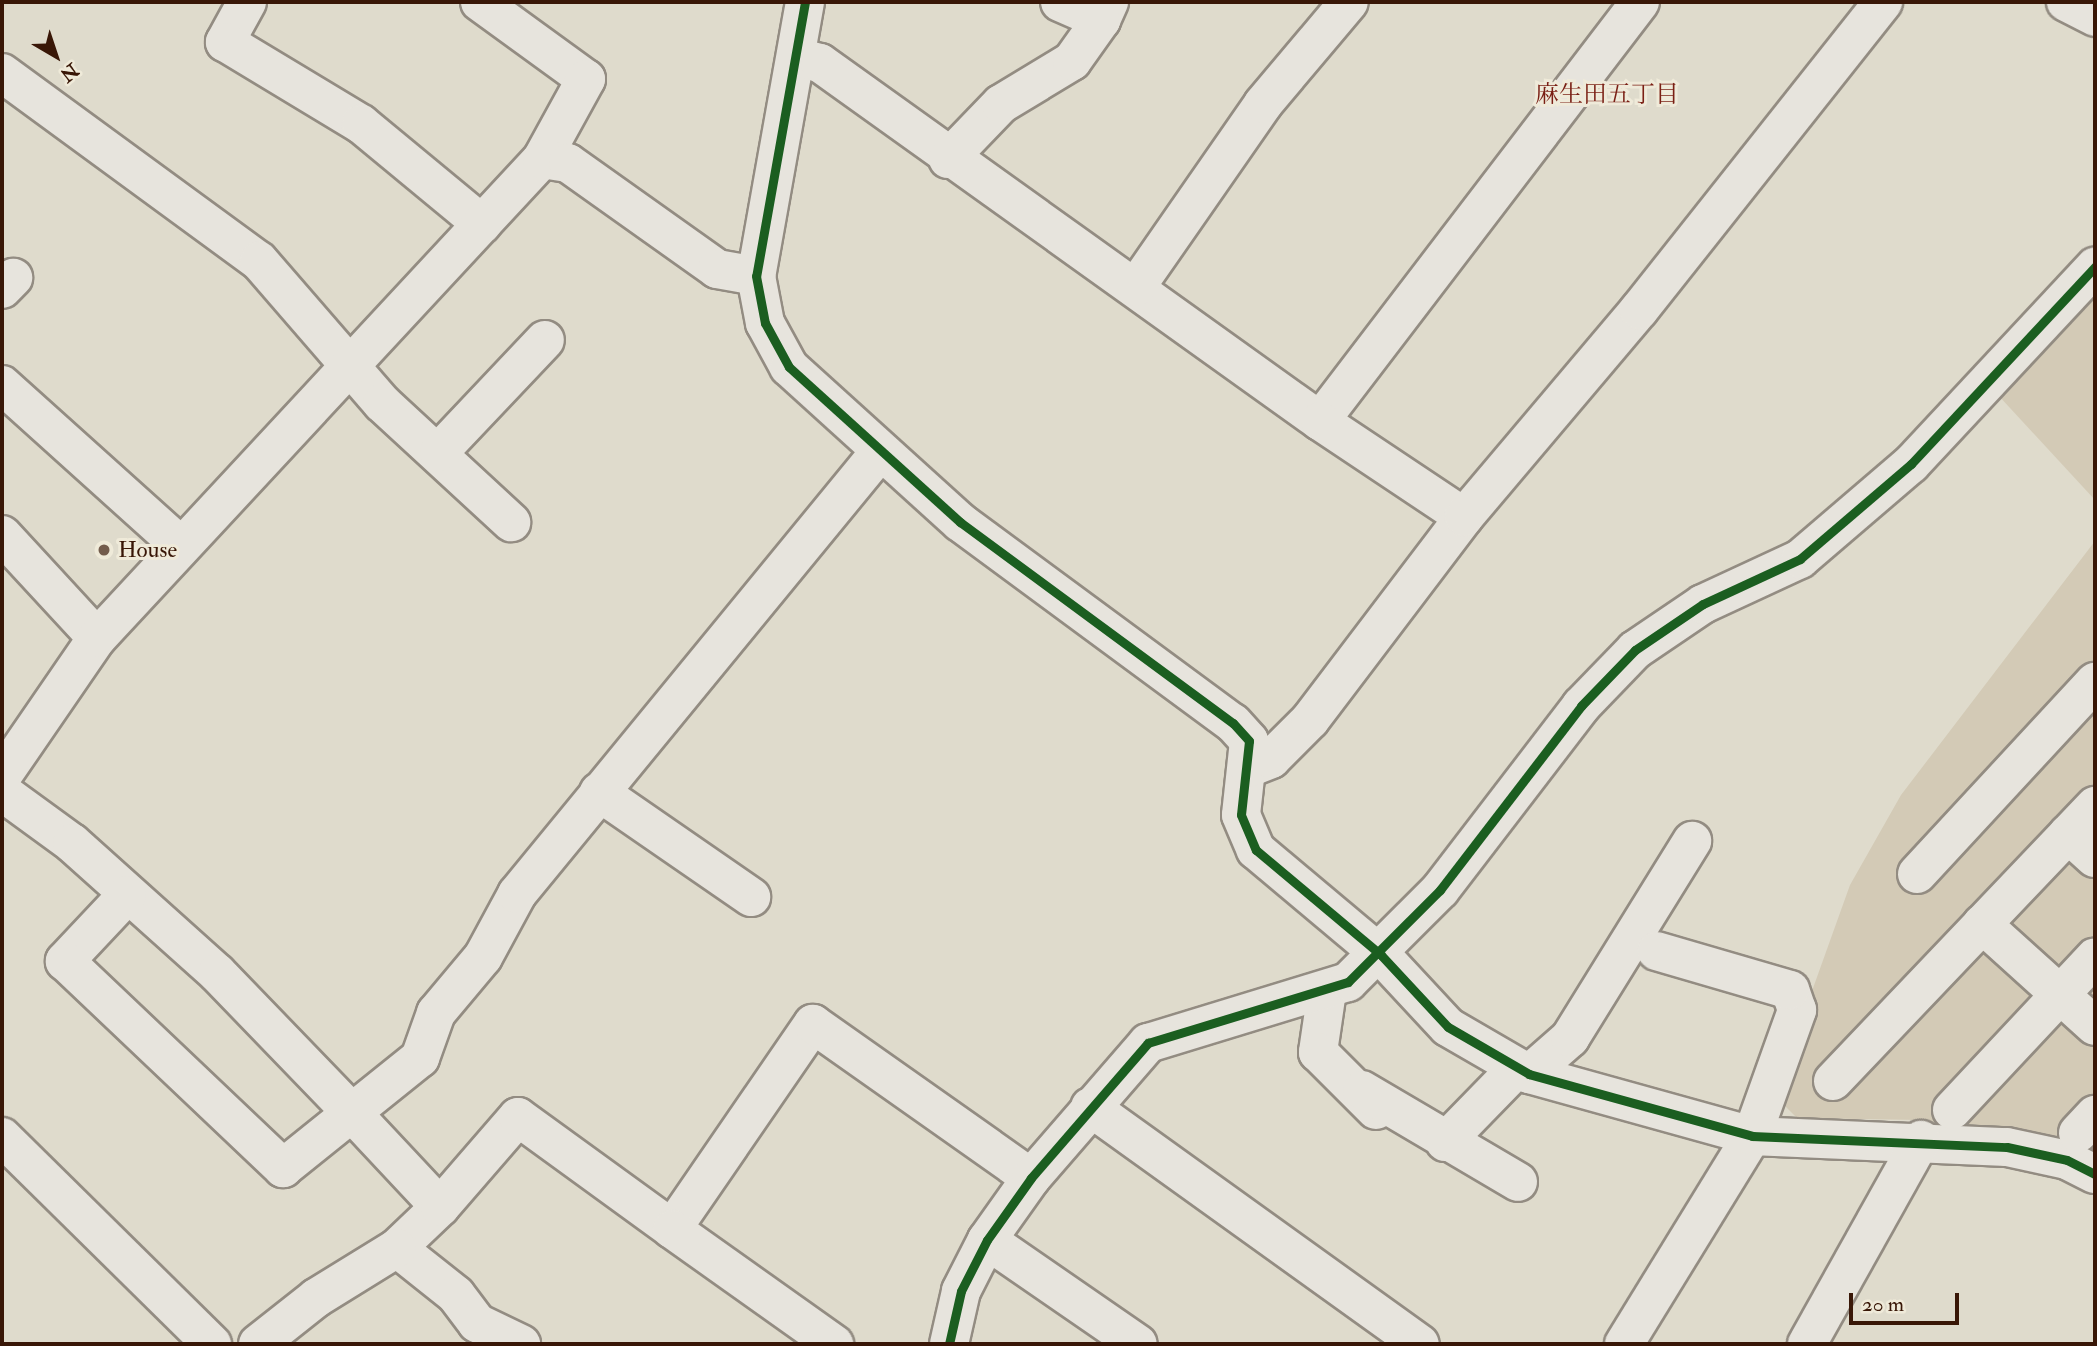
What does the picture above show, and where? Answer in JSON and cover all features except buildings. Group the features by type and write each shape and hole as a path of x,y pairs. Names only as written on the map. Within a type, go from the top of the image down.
{"street":[{"path":"247,2 225,42 361,124 482,224"},
{"path":"440,1207 218,974 72,843 4,796 97,638 348,365 415,302 542,159 586,79 480,2"},
{"path":"805,2 756,276 765,323 789,367 878,454 1233,723 1249,741 1249,768 1241,816 1256,850 1381,955 1448,1027 1523,1071 1752,1136 1921,1140 2007,1147 2067,1160 2095,1174"},
{"path":"948,159 1001,104 1072,61 1105,11 1060,2"},
{"path":"1136,287 1263,104 1349,2"},
{"path":"1320,421 1640,2"},
{"path":"1249,768 1271,759 1310,720 1464,517 1639,310 1882,2"},
{"path":"2066,2 2095,17"},
{"path":"797,57 820,63 948,159 1136,287 1320,421 1464,517"},
{"path":"2,73 259,261 348,365 511,523"},
{"path":"542,159 568,163 717,269 756,276"},
{"path":"949,1344 961,1291 987,1240 1031,1178 1148,1043 1327,991 1381,955 1440,890 1581,706 1635,650 1703,604 1800,559 1911,464 2095,267"},
{"path":"439,452 545,340"},
{"path":"2,385 180,545"},
{"path":"127,895 65,961 108,1008 283,1168 354,1115 420,1058 436,1013 483,957 517,894 878,454"},
{"path":"2,536 97,638"},
{"path":"1917,874 2093,673"},
{"path":"599,792 751,897"},
{"path":"1833,1081 1983,924 2082,846 2095,806"},
{"path":"1445,1142 1523,1071 1570,1038 1692,841"},
{"path":"1983,924 2095,1026"},
{"path":"1624,1344 1752,1136 1798,997 1765,981 1657,951"},
{"path":"1952,1110 2095,957"},
{"path":"1327,991 1318,1052 1370,1102 1445,1142 1487,1159 1518,1182"},
{"path":"672,1229 813,1024 1031,1178"},
{"path":"1090,1107 1420,1344"},
{"path":"258,1344 316,1298 397,1248 440,1207 518,1117 834,1344"},
{"path":"2,1137 212,1344"},
{"path":"1807,1344 1921,1140"},
{"path":"987,1240 1138,1344"},
{"path":"397,1248 456,1295 469,1334 521,1344"}],"shaded area":[{"path":"2095,291 2095,500 1998,395"},
{"path":"2095,541 2095,1156 2074,1144 1920,1120 1797,1118 1777,1098 1779,1083 1850,885 1901,795"}],"cycle path":[{"path":"805,2 756,276 765,323 789,367 960,522 1233,723 1249,741 1241,815 1256,850 1381,955 1448,1027 1529,1074 1752,1136 2007,1147 2067,1160 2095,1174"},
{"path":"949,1344 961,1291 987,1240 1031,1178 1148,1043 1348,982 1440,890 1581,706 1635,650 1703,604 1800,559 1911,464 2095,267"}],"place":[{"name":"House","path":"104,550"}],"district":[{"name":"麻生田五丁目","path":"1607,95"}]}
